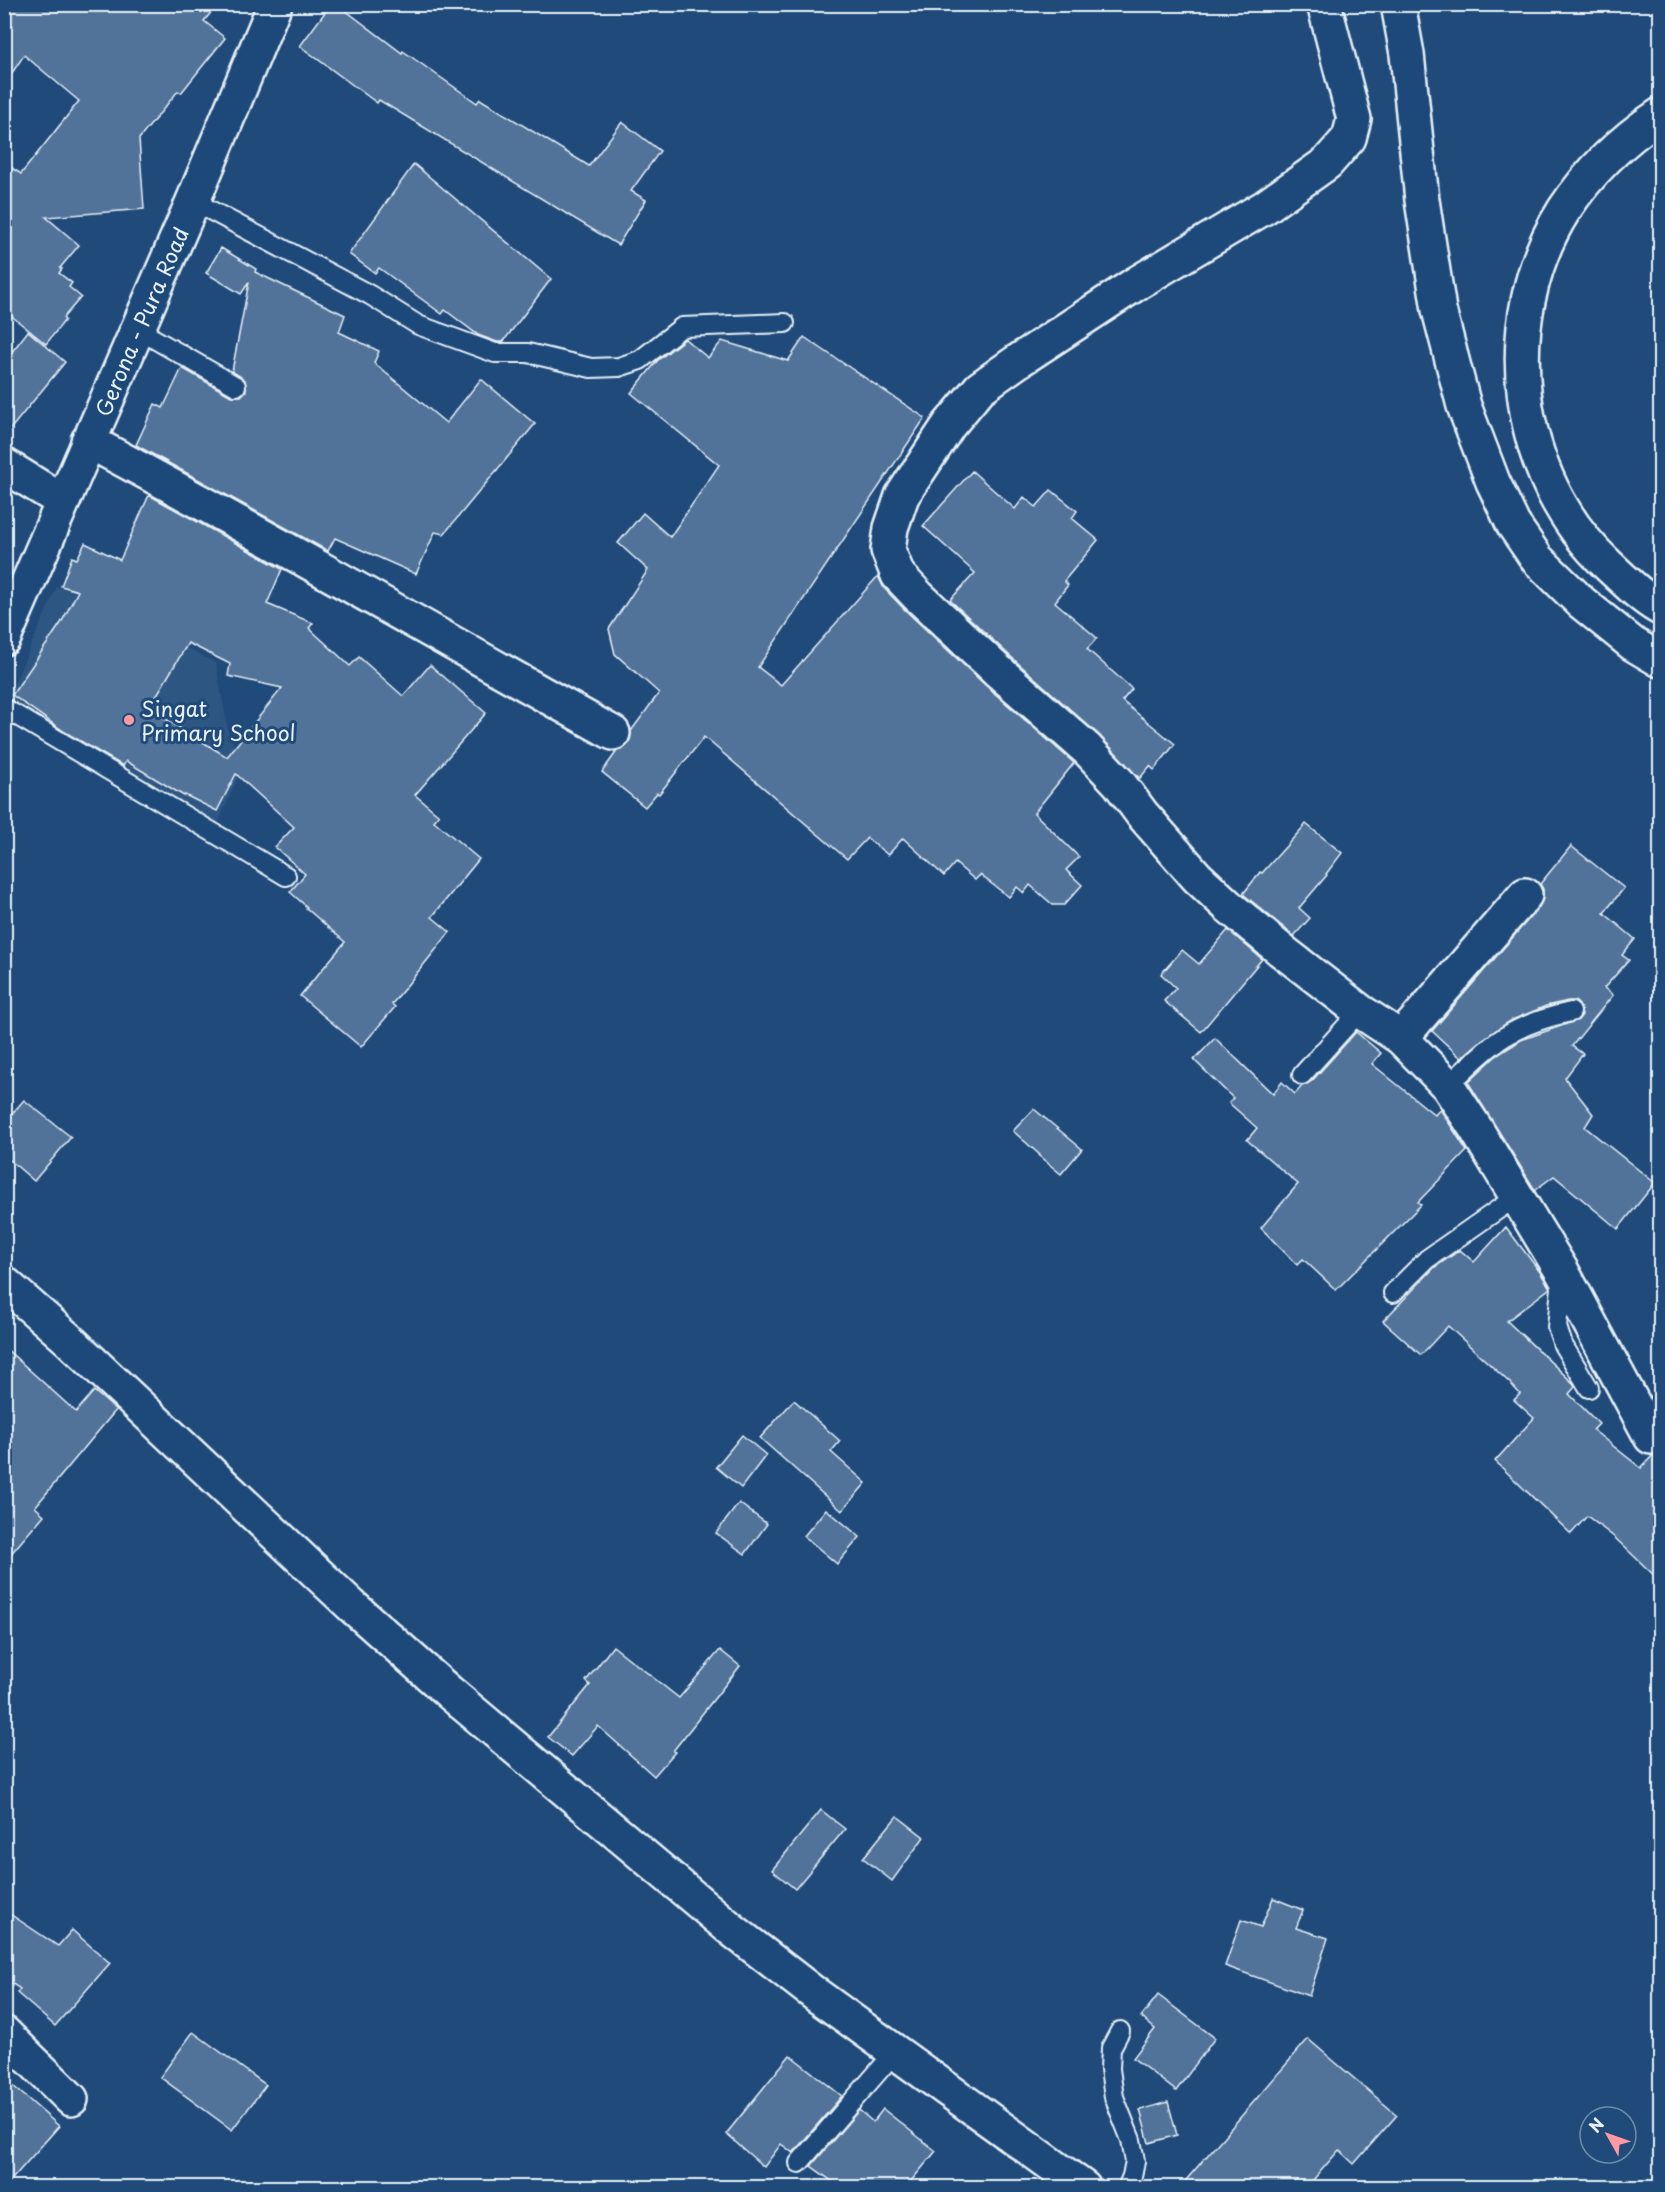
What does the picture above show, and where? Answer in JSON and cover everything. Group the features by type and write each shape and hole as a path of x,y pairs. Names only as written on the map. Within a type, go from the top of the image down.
{"main road":[{"name":"Gerona - Pura Road","path":"4,638 193,201 275,4"},
{"path":"1324,4 1354,118 1350,138 1327,163 1265,207 1137,283 980,388 950,425 903,496 891,528 888,550 898,574 918,596 997,670 1087,749 1119,783 1142,814 1197,877 1227,905 1360,1011 1401,1038 1448,1086 1563,1273 1651,1437"},
{"path":"1398,4 1407,54 1422,200 1439,310 1464,406 1493,482 1513,524 1537,559 1581,602 1633,644 1660,660"},
{"path":"1660,115 1615,149 1587,179 1564,211 1550,238 1529,295 1524,322 1523,357 1524,385 1534,444 1558,502 1577,532 1598,556 1630,586 1660,608"},
{"path":"88,441 227,515 613,733"},
{"path":"4,465 62,501"},
{"path":"1401,1038 1525,895"},
{"path":"4,1283 92,1361 352,1606 449,1692 731,1929 815,1994 1084,2187"},
{"path":"4,2033 71,2098"}],"lane":[{"path":"193,201 370,295 418,325 495,353 528,353 591,368 619,367 640,360 682,327 785,323"},
{"path":"137,329 236,386"},
{"path":"4,708 286,876"},
{"path":"1302,1075 1360,1011"},
{"path":"1448,1086 1485,1049 1512,1031 1540,1018 1571,1012"},
{"path":"1393,1293 1427,1259 1516,1197"},
{"path":"1563,1273 1557,1327 1563,1345 1589,1388"},
{"path":"1120,2031 1111,2048 1110,2069 1114,2097 1131,2140 1135,2161 1127,2187"},
{"path":"799,2163 896,2051"}],"shaded area":[{"name":"Singat Primary School","path":"57,587 81,593 216,663 229,737 246,759 218,823 96,758 5,704"}],"building":[{"path":"5,4 218,4 204,21 225,38 181,93 178,91 139,139 144,209 46,217 79,245 60,268 62,269 59,273 72,283 69,287 81,297 63,318 65,320 46,344 4,310 4,163 21,174 79,101 24,55 4,85"},
{"path":"331,4 337,4 402,53 403,51 477,103 480,99 589,166 622,122 660,151 631,191 646,200 618,245 379,100 377,103 300,46"},
{"path":"414,164 551,279 503,342 478,335 445,310 442,314 379,268 375,273 349,254"},
{"path":"221,248 256,269 255,272 345,315 339,332 379,351 374,363 446,423 481,379 535,424 444,534 435,532 416,574 335,538 328,551 136,445 155,404 163,408 182,368 231,396 241,396 246,391 245,380 232,371 249,282 241,294 206,273"},
{"path":"28,331 65,362 4,437 4,362"},
{"path":"804,337 925,418 758,667 781,685 878,576 884,588 905,610 984,684 1074,763 1034,813 1079,857 1066,870 1082,885 1064,905 1053,905 1030,885 1024,893 1017,887 1009,897 980,875 975,880 955,863 944,876 903,838 888,855 867,838 847,859 704,737 659,794 657,793 645,807 602,772 617,751 629,743 631,731 659,693 615,654 609,629 648,570 618,543 643,513 670,537 719,465 631,393 658,360 685,339 708,358 722,341 788,361"},
{"path":"972,471 1015,509 1024,497 1036,507 1051,490 1077,511 1072,518 1098,540 1064,581 1068,585 1055,602 1097,638 1087,649 1132,689 1122,701 1175,744 1154,770 1150,766 1140,778 1135,774 1099,735 950,600 975,573 923,526"},
{"path":"149,495 282,569 267,604 313,623 309,628 350,666 359,657 403,696 430,665 486,713 415,795 439,815 434,821 479,859 432,917 450,932 392,1004 395,1007 361,1047 300,996 345,942 290,892 305,874 275,847 294,827 236,774 217,811 184,796 126,761 123,766 65,732 12,695 61,623 78,591 61,586 72,557 77,559 85,543 120,560","holes":["188,643 230,664 228,676 282,688 227,757 156,713 160,708 152,703"]},
{"path":"1306,824 1342,853 1299,908 1310,918 1294,936 1243,894 1260,872 1262,873"},
{"path":"1571,846 1624,888 1604,913 1635,939 1622,955 1629,960 1604,988 1613,995 1572,1046 1583,1054 1565,1078 1593,1114 1585,1127 1655,1183 1618,1229 1554,1176 1535,1190 1468,1082 1496,1056 1521,1040 1578,1020 1582,1015 1579,1005 1575,1001 1568,1001 1546,1006 1512,1020 1483,1039 1461,1058 1432,1031 1539,907 1543,898 1543,889 1540,884"},
{"path":"1228,930 1262,959 1201,1032 1164,1001 1176,988 1161,974 1182,950 1199,964"},
{"path":"1356,1032 1381,1053 1372,1064 1435,1115 1440,1109 1467,1151 1418,1202 1421,1205 1336,1290 1303,1259 1297,1265 1261,1228 1298,1184 1247,1140 1257,1128 1229,1103 1233,1098 1194,1060 1215,1038 1273,1094 1282,1082 1295,1094 1302,1086 1312,1081"},
{"path":"24,1100 71,1137 34,1181 4,1155 4,1123"},
{"path":"1034,1109 1082,1149 1061,1174 1013,1131"},
{"path":"1506,1227 1550,1288 1507,1321 1573,1383 1575,1387 1569,1394 1599,1424 1593,1430 1641,1468 1653,1455 1660,1453 1660,1503 1653,1511 1660,1518 1660,1581 1614,1537 1587,1516 1571,1534 1495,1461 1534,1418 1514,1400 1520,1394 1511,1384 1448,1326 1421,1355 1383,1321 1434,1268 1460,1250 1474,1262"},
{"path":"4,1347 76,1412 94,1391 116,1410 35,1507 44,1515 4,1562"},
{"path":"794,1400 840,1441 831,1452 866,1483 842,1511 760,1438"},
{"path":"742,1435 766,1455 741,1488 716,1467"},
{"path":"739,1503 767,1524 745,1554 716,1533"},
{"path":"826,1509 860,1537 837,1564 804,1536"},
{"path":"613,1646 679,1698 720,1650 740,1666 654,1776 598,1726 572,1756 548,1737 590,1685 586,1681"},
{"path":"821,1810 845,1829 795,1889 772,1870"},
{"path":"897,1816 924,1837 892,1881 863,1858"},
{"path":"1273,1898 1303,1910 1296,1928 1328,1938 1309,1996 1225,1966 1241,1920 1261,1927"},
{"path":"4,1910 58,1946 72,1930 110,1963 55,2026 17,1993 20,1989 4,1978"},
{"path":"1158,1995 1215,2038 1176,2091 1133,2058 1155,2029 1141,2017"},
{"path":"193,2032 266,2085 232,2130 160,2077"},
{"path":"1308,2039 1397,2115 1354,2164 1339,2150 1307,2187 1180,2187"},
{"path":"790,2055 842,2096 793,2153 781,2144 764,2167 726,2134"},
{"path":"4,2078 59,2126 5,2187 4,2187"},
{"path":"1168,2102 1177,2135 1149,2143 1140,2110"},
{"path":"883,2109 936,2151 906,2187 840,2187 811,2166 859,2110 873,2122"}],"place":[{"name":"Singat Primary School","path":"129,720"}]}
